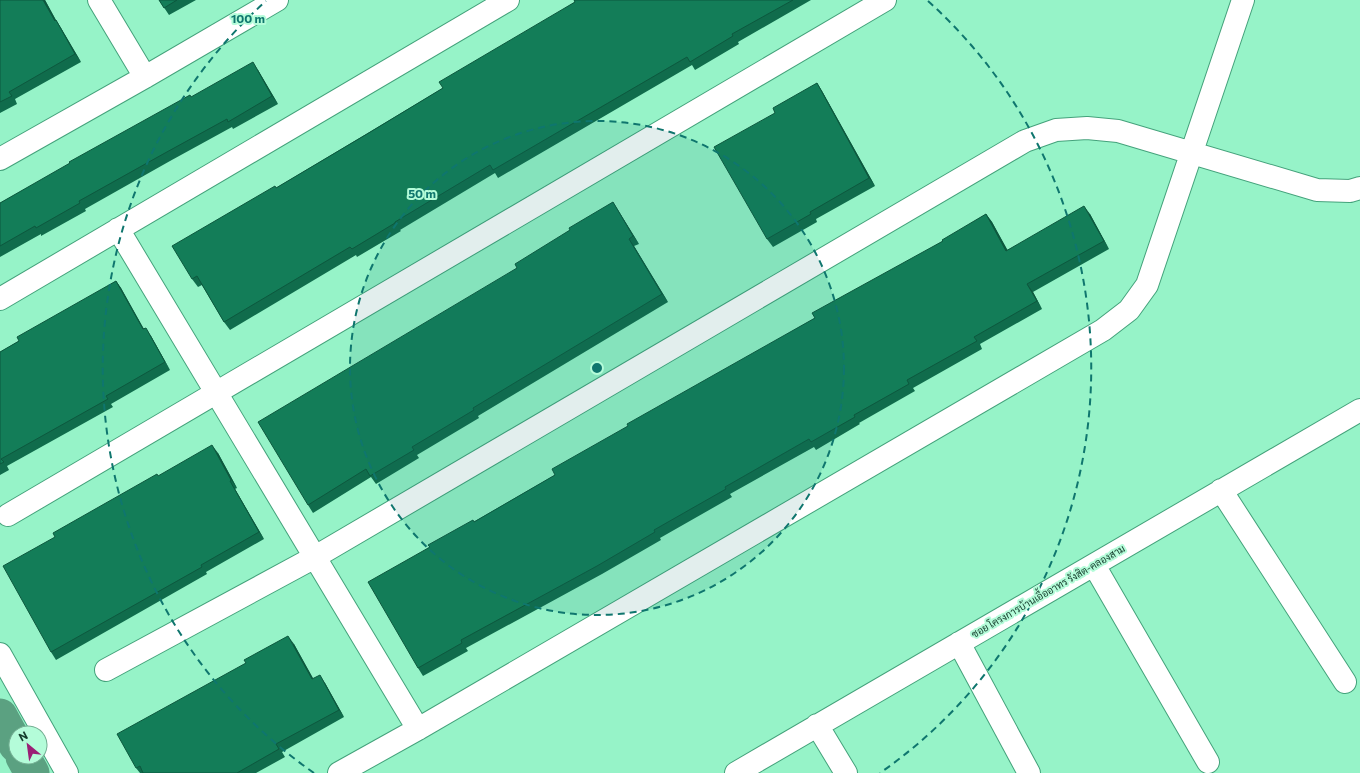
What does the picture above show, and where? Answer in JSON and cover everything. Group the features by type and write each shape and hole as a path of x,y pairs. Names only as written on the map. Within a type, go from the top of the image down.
{"street":[{"path":"99,0 145,77"},
{"path":"0,159 277,0"},
{"path":"0,298 508,0"},
{"path":"8,515 885,0"},
{"path":"339,773 418,729 1103,330 1129,310 1147,285 1243,0"},
{"path":"106,670 315,557 1025,141 1056,130 1087,128 1118,131 1191,154 1317,190 1350,191 1360,188"},
{"path":"118,229 418,729"},
{"name":"ซอย โครงการบ้านเอื้ออาทร รังสิต-คลองสาม","path":"736,773 1360,410"},
{"path":"1221,490 1345,682"},
{"path":"1094,565 1208,762"},
{"path":"958,643 1029,773"},
{"path":"0,654 67,773"},
{"path":"817,725 846,773"}],"building":[{"path":"0,0 43,0 75,54 9,92 12,96 0,102"},
{"path":"159,0 177,0 164,8"},
{"path":"574,0 793,0 732,34 733,36 690,62 687,57 493,170 490,165 352,249 350,247 224,322 197,276 192,279 172,246 275,186 276,188 443,88 439,82 575,2"},
{"path":"253,62 272,96 228,122 227,119 165,153 79,201 80,203 36,228 35,226 0,246 0,203 70,163 69,162"},
{"path":"817,83 869,178 767,239 714,147 775,113 773,108"},
{"path":"613,202 633,236 629,239 662,294 473,408 474,410 412,447 414,450 370,476 366,469 308,505 258,422 517,268 515,264 570,230 569,228"},
{"path":"1084,206 1104,241 1027,284 1037,301 974,337 977,341 907,380 909,384 854,415 855,417 811,442 809,439 725,487 726,489 654,530 655,532 597,566 461,640 462,643 418,668 368,582 430,547 428,545 473,520 474,522 555,475 552,469 628,426 627,424 815,318 812,313 943,241 942,240 986,214 1006,251"},
{"path":"116,281 143,329 146,328 165,362 106,396 108,399 1,459 4,462 0,464 0,352 19,341 17,337"},
{"path":"212,445 231,480 230,481 259,532 201,565 202,567 51,652 3,566 55,537 53,533 157,474 158,476"},
{"path":"288,636 312,679 320,675 339,710 276,744 279,749 237,773 143,773 140,766 136,768 117,734 246,663 244,660"}],"waterway":[{"path":"0,716 8,730"},
{"path":"28,765 32,773"}]}
